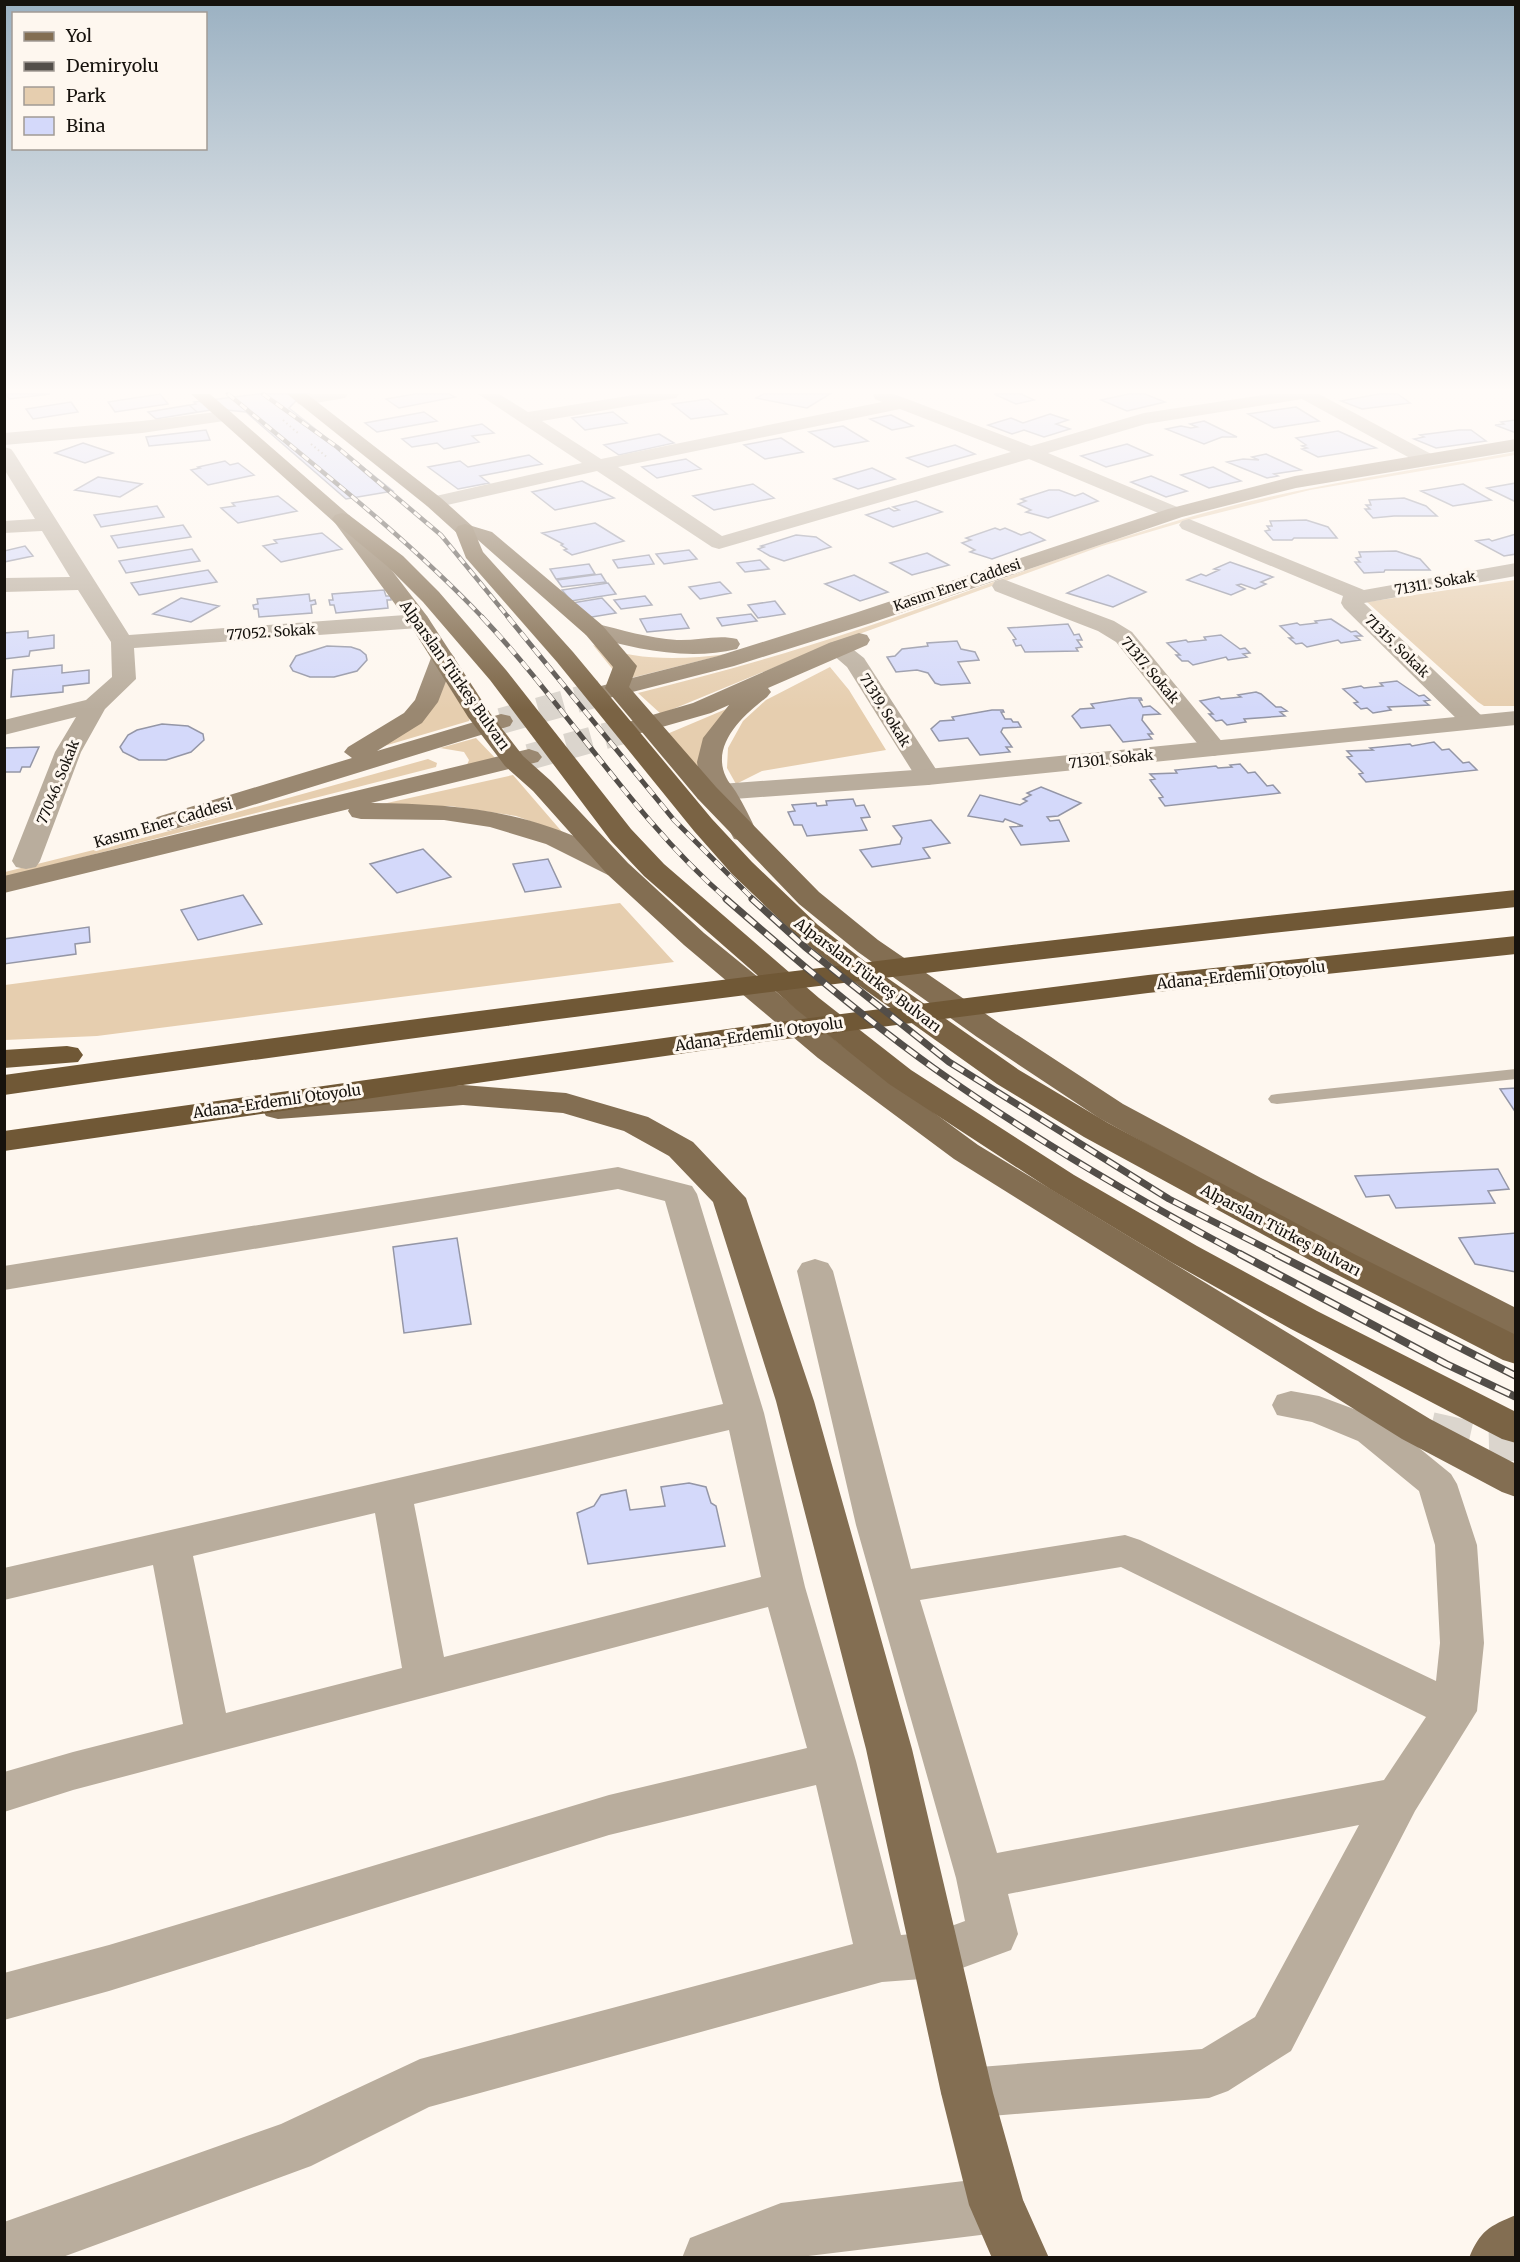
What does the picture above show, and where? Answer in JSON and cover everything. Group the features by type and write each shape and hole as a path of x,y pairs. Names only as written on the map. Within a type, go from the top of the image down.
{"highway":[{"name":"Alparslan Türkeş Bulvarı","path":"465,530 473,554 504,587 742,868 808,932 865,976 1008,1077 1096,1130 1341,1262 1515,1330"},
{"name":"Alparslan Türkeş Bulvarı","path":"425,609 498,675 621,835 654,870 808,1004 900,1077 1062,1182 1184,1254 1304,1320 1515,1429"},
{"path":"4,1085 671,994 1199,929 1515,898"},
{"name":"Adana-Erdemli Otoyolu","path":"4,1141 763,1033 1137,986 1515,945"},
{"path":"4,1059 25,1059 143,1046 464,1002 671,994"}],"main road":[{"name":"Alparslan Türkeş Bulvarı","path":"320,500 342,519 425,609 443,658 542,786 618,869 694,939 829,1051 966,1152 1416,1429 1515,1482"},
{"name":"Alparslan Türkeş Bulvarı","path":"431,500 465,530"},
{"name":"Kasım Ener Caddesi","path":"828,640 1241,500"},
{"name":"Kasım Ener Caddesi","path":"828,640 1003,586 1101,552 1182,519 1281,500"},
{"path":"465,530 485,536 594,630 625,666 611,690"},
{"path":"594,630 626,640 667,647 711,647 790,633 828,640"},
{"path":"611,690 726,661 828,640"},
{"path":"640,726 702,708 828,640"},
{"path":"715,793 709,754 717,735 736,709 828,640"},
{"path":"320,776 413,718 426,702 443,658"},
{"name":"Alparslan Türkeş Bulvarı","path":"611,690 640,726 715,793 744,833 809,898 868,945 988,1030 1111,1111 1515,1330"},
{"path":"320,776 494,723"},
{"path":"375,760 444,752 455,756 458,764 447,772 381,794"},
{"path":"308,811 522,759"},
{"name":"Kasım Ener Caddesi","path":"16,864 148,829 320,776"},
{"name":"Kasım Ener Caddesi","path":"4,885 308,811"},
{"path":"308,811 442,812 490,818 546,834 591,853 618,869"},
{"path":"156,1118 464,1095 566,1103 636,1124 681,1149 729,1198 795,1401 889,1749 967,2093 997,2205 1021,2258"},
{"path":"1497,2258 1515,2243"}],"street":[{"path":"4,728 95,705 124,679 122,642 32,500"},
{"path":"434,502 445,500"},
{"path":"655,500 720,543 868,500"},
{"path":"1138,500 1182,519"},
{"name":"71315. Sokak","path":"1182,519 1355,593 1352,603 1474,722"},
{"path":"4,527 47,524"},
{"name":"71311. Sokak","path":"1354,598 1515,568"},
{"path":"4,585 84,583"},
{"name":"71317. Sokak","path":"1003,586 1106,626 1124,637 1214,748"},
{"name":"77052. Sokak","path":"122,642 425,609"},
{"name":"71319. Sokak","path":"828,640 856,663 928,777"},
{"name":"77046. Sokak","path":"16,864 68,752 95,705"},
{"name":"71301. Sokak","path":"715,793 928,777 1515,718"},
{"path":"4,1278 618,1178 680,1194 745,1413 784,1587 833,1761 882,1959"},
{"path":"4,2250 292,2147 420,2084 882,1959 935,1955 993,1934 980,1878 877,1525 815,1271"},
{"path":"967,2093 1209,2073 1273,2034 1398,1797 1455,1711 1462,1643 1456,1545 1437,1484 1372,1431 1319,1410 1291,1405"},
{"path":"4,1584 745,1413"},
{"path":"392,1495 426,1680"},
{"path":"170,1546 208,1736"},
{"path":"895,1588 1125,1551 1455,1711"},
{"path":"4,1792 73,1771 784,1587"},
{"path":"4,1997 109,1968 609,1815 833,1761"},
{"path":"980,1878 1398,1797"},
{"path":"710,2258 781,2231 997,2205"}],"lane":[{"path":"1277,1099 1515,1074"}],"green space":[{"path":"1259,500 1272,500 1190,520 1102,546 826,646 661,714 638,693 827,640 1142,531"},
{"path":"1515,580 1515,706 1484,706 1478,702 1367,602"},
{"path":"593,645 626,654 659,658 727,654 631,678 618,676"},
{"path":"830,667 849,690 886,750 762,771 736,784 727,768 728,748 743,721 766,700"},
{"path":"444,679 470,718 469,721 374,749"},
{"path":"731,707 704,776 667,734"},
{"path":"476,738 499,762 467,765 469,760 464,752 440,748"},
{"path":"428,759 437,763 436,767 5,877 5,872 162,833"},
{"path":"513,775 563,833 516,816 450,806 369,807"},
{"path":"620,903 674,962 97,1036 5,1040 5,985"}],"building":[{"path":"255,500 283,500 297,511 238,523 221,508 235,506 232,503"},
{"path":"542,500 606,500 555,510"},
{"path":"698,500 766,500 714,510"},
{"path":"1022,500 1098,501 1048,518 1026,512 1031,510 1018,504 1026,501"},
{"path":"1369,500 1408,500 1426,506 1437,516 1373,518 1365,509 1370,509 1366,505 1371,505"},
{"path":"1439,500 1491,500 1453,506"},
{"path":"916,501 942,512 893,527 866,515 889,508 894,511 899,510 893,507"},
{"path":"157,506 164,517 101,527 94,515"},
{"path":"1306,520 1328,527 1337,538 1273,540 1265,531 1270,530 1267,526 1272,526 1270,521"},
{"path":"595,523 624,541 572,555 564,550 567,549 561,545 563,544 542,533"},
{"path":"183,525 191,537 118,548 111,536"},
{"path":"995,528 1000,530 1005,528 1021,535 1030,532 1045,540 992,559 970,552 975,550 962,543 971,540 966,538"},
{"path":"322,533 342,549 281,562 263,546 277,543 274,540"},
{"path":"1516,534 1516,554 1504,556 1476,541 1489,539 1492,541"},
{"path":"796,535 816,537 831,547 784,561 758,549 764,547 761,546"},
{"path":"25,546 33,556 4,562 4,551"},
{"path":"192,549 200,561 126,573 119,561"},
{"path":"689,550 697,559 664,564 656,554"},
{"path":"1396,551 1420,559 1430,570 1385,570 1384,572 1364,573 1355,562 1360,562 1356,558 1361,557 1359,552"},
{"path":"927,553 949,565 912,575 890,563"},
{"path":"649,555 654,564 618,568 613,560"},
{"path":"760,560 769,569 745,572 737,563"},
{"path":"1230,562 1273,577 1261,582 1266,584 1255,589 1241,584 1237,585 1245,589 1231,595 1187,580 1201,574 1206,576 1219,570 1214,569"},
{"path":"589,564 595,574 556,579 550,569"},
{"path":"208,570 217,582 139,595 131,583"},
{"path":"601,574 606,582 562,587 557,580"},
{"path":"854,575 888,592 860,601 825,584"},
{"path":"1108,575 1146,592 1113,607 1067,593"},
{"path":"720,582 731,593 700,599 689,587"},
{"path":"608,583 616,594 571,601 562,590"},
{"path":"384,590 386,596 391,596 391,600 387,600 388,608 336,613 334,605 330,605 329,600 333,600 332,594"},
{"path":"309,594 310,601 315,600 316,604 311,605 312,613 259,617 258,609 254,609 253,605 258,604 257,599"},
{"path":"645,596 652,605 621,609 614,600"},
{"path":"181,598 219,606 191,622 153,614"},
{"path":"602,598 616,613 586,618 572,603"},
{"path":"775,601 785,614 758,618 748,605"},
{"path":"681,614 689,628 647,632 640,619"},
{"path":"751,614 757,621 722,626 717,618"},
{"path":"1331,619 1351,632 1356,631 1362,636 1355,636 1360,640 1341,643 1338,640 1307,647 1302,643 1296,644 1280,626 1317,623 1315,621"},
{"path":"1068,624 1074,635 1079,634 1082,640 1077,640 1082,647 1076,648 1078,651 1025,652 1021,645 1016,646 1013,640 1016,639 1008,628"},
{"path":"28,631 28,638 54,635 54,648 30,651 29,656 4,659 4,633"},
{"path":"1221,635 1240,649 1245,648 1250,653 1243,654 1247,657 1228,660 1226,657 1193,665 1188,661 1182,661 1176,655 1180,655 1167,643 1206,640 1204,637"},
{"path":"957,641 961,649 975,652 979,660 958,662 970,683 941,685 935,683 928,673 917,670 896,672 887,657 895,656 902,649 928,646 927,643"},
{"path":"327,646 351,647 360,650 366,655 367,660 357,671 334,677 310,677 293,671 290,666 296,656"},
{"path":"62,665 62,673 89,670 89,683 63,686 63,692 11,697 13,670"},
{"path":"1397,681 1419,696 1424,695 1430,700 1424,701 1429,705 1388,707 1391,710 1373,713 1367,708 1361,709 1354,703 1358,702 1343,689 1383,686 1380,683"},
{"path":"1256,692 1276,707 1287,711 1280,712 1285,716 1244,719 1246,722 1227,725 1222,720 1216,721 1209,714 1213,714 1200,701 1219,697 1221,699 1241,697 1238,695"},
{"path":"1141,698 1142,700 1139,700 1143,707 1150,706 1160,714 1143,715 1142,720 1153,734 1148,734 1152,739 1123,742 1110,725 1081,728 1072,716 1080,709 1094,708 1091,704"},
{"path":"1003,710 1004,712 1001,712 1005,719 1018,722 1021,727 1003,728 1001,732 1012,747 1006,747 1010,752 980,755 968,738 939,741 931,729 940,721 954,720 952,717"},
{"path":"162,724 188,726 203,734 204,740 191,752 166,760 139,760 123,752 120,747 128,735 137,730"},
{"path":"1434,742 1442,750 1449,749 1463,763 1469,762 1477,770 1366,782 1359,774 1363,773 1347,757 1352,756 1347,751"},
{"path":"39,747 30,767 22,767 20,772 4,772 4,748"},
{"path":"1240,764 1248,773 1255,772 1267,786 1273,785 1280,793 1165,806 1159,798 1163,797 1150,780 1155,779 1150,774 1177,773 1175,770 1216,766 1218,768 1232,767 1230,765"},
{"path":"1041,787 1081,803 1058,816 1047,817 1050,821 1059,820 1069,841 1021,845 1010,827 1023,826 1005,819 1003,822 968,816 980,795 1020,805 1027,801 1023,799 1031,795 1027,793"},
{"path":"853,799 856,806 864,805 870,817 861,818 867,830 807,836 802,825 794,825 788,812 795,811 792,805 816,803 817,806 827,805 826,801"},
{"path":"931,820 950,843 923,848 930,858 872,867 860,850 900,844 902,838 893,826"},
{"path":"423,849 451,877 397,893 370,864"},
{"path":"548,859 561,887 525,892 513,864"},
{"path":"243,895 262,924 198,940 181,910"},
{"path":"89,927 90,942 75,944 76,954 4,964 4,939"},
{"path":"1516,1088 1516,1113 1500,1089"},
{"path":"1498,1169 1509,1189 1488,1191 1495,1203 1396,1208 1389,1195 1366,1197 1355,1176"},
{"path":"1516,1233 1516,1272 1475,1264 1459,1238"},
{"path":"457,1238 471,1324 404,1333 393,1247"},
{"path":"689,1483 706,1487 711,1503 716,1506 725,1546 588,1564 577,1513 594,1506 601,1495 626,1490 630,1510 665,1506 661,1487"}],"tunnel":[{"path":"501,721 605,692"},
{"path":"529,757 634,728"},
{"path":"1430,1432 1474,1442 1516,1441"}],"railway":[{"path":"355,500 391,530 482,617"},
{"path":"399,500 441,535 509,618"},
{"path":"482,617 662,834 728,900"},
{"path":"508,617 674,820 754,900"},
{"path":"726,899 854,1008 972,1095 1086,1167 1242,1255"},
{"path":"752,899 805,947 949,1062 1169,1199 1279,1255"},
{"path":"1240,1254 1446,1364 1516,1397"},
{"path":"1276,1254 1516,1376"}]}
